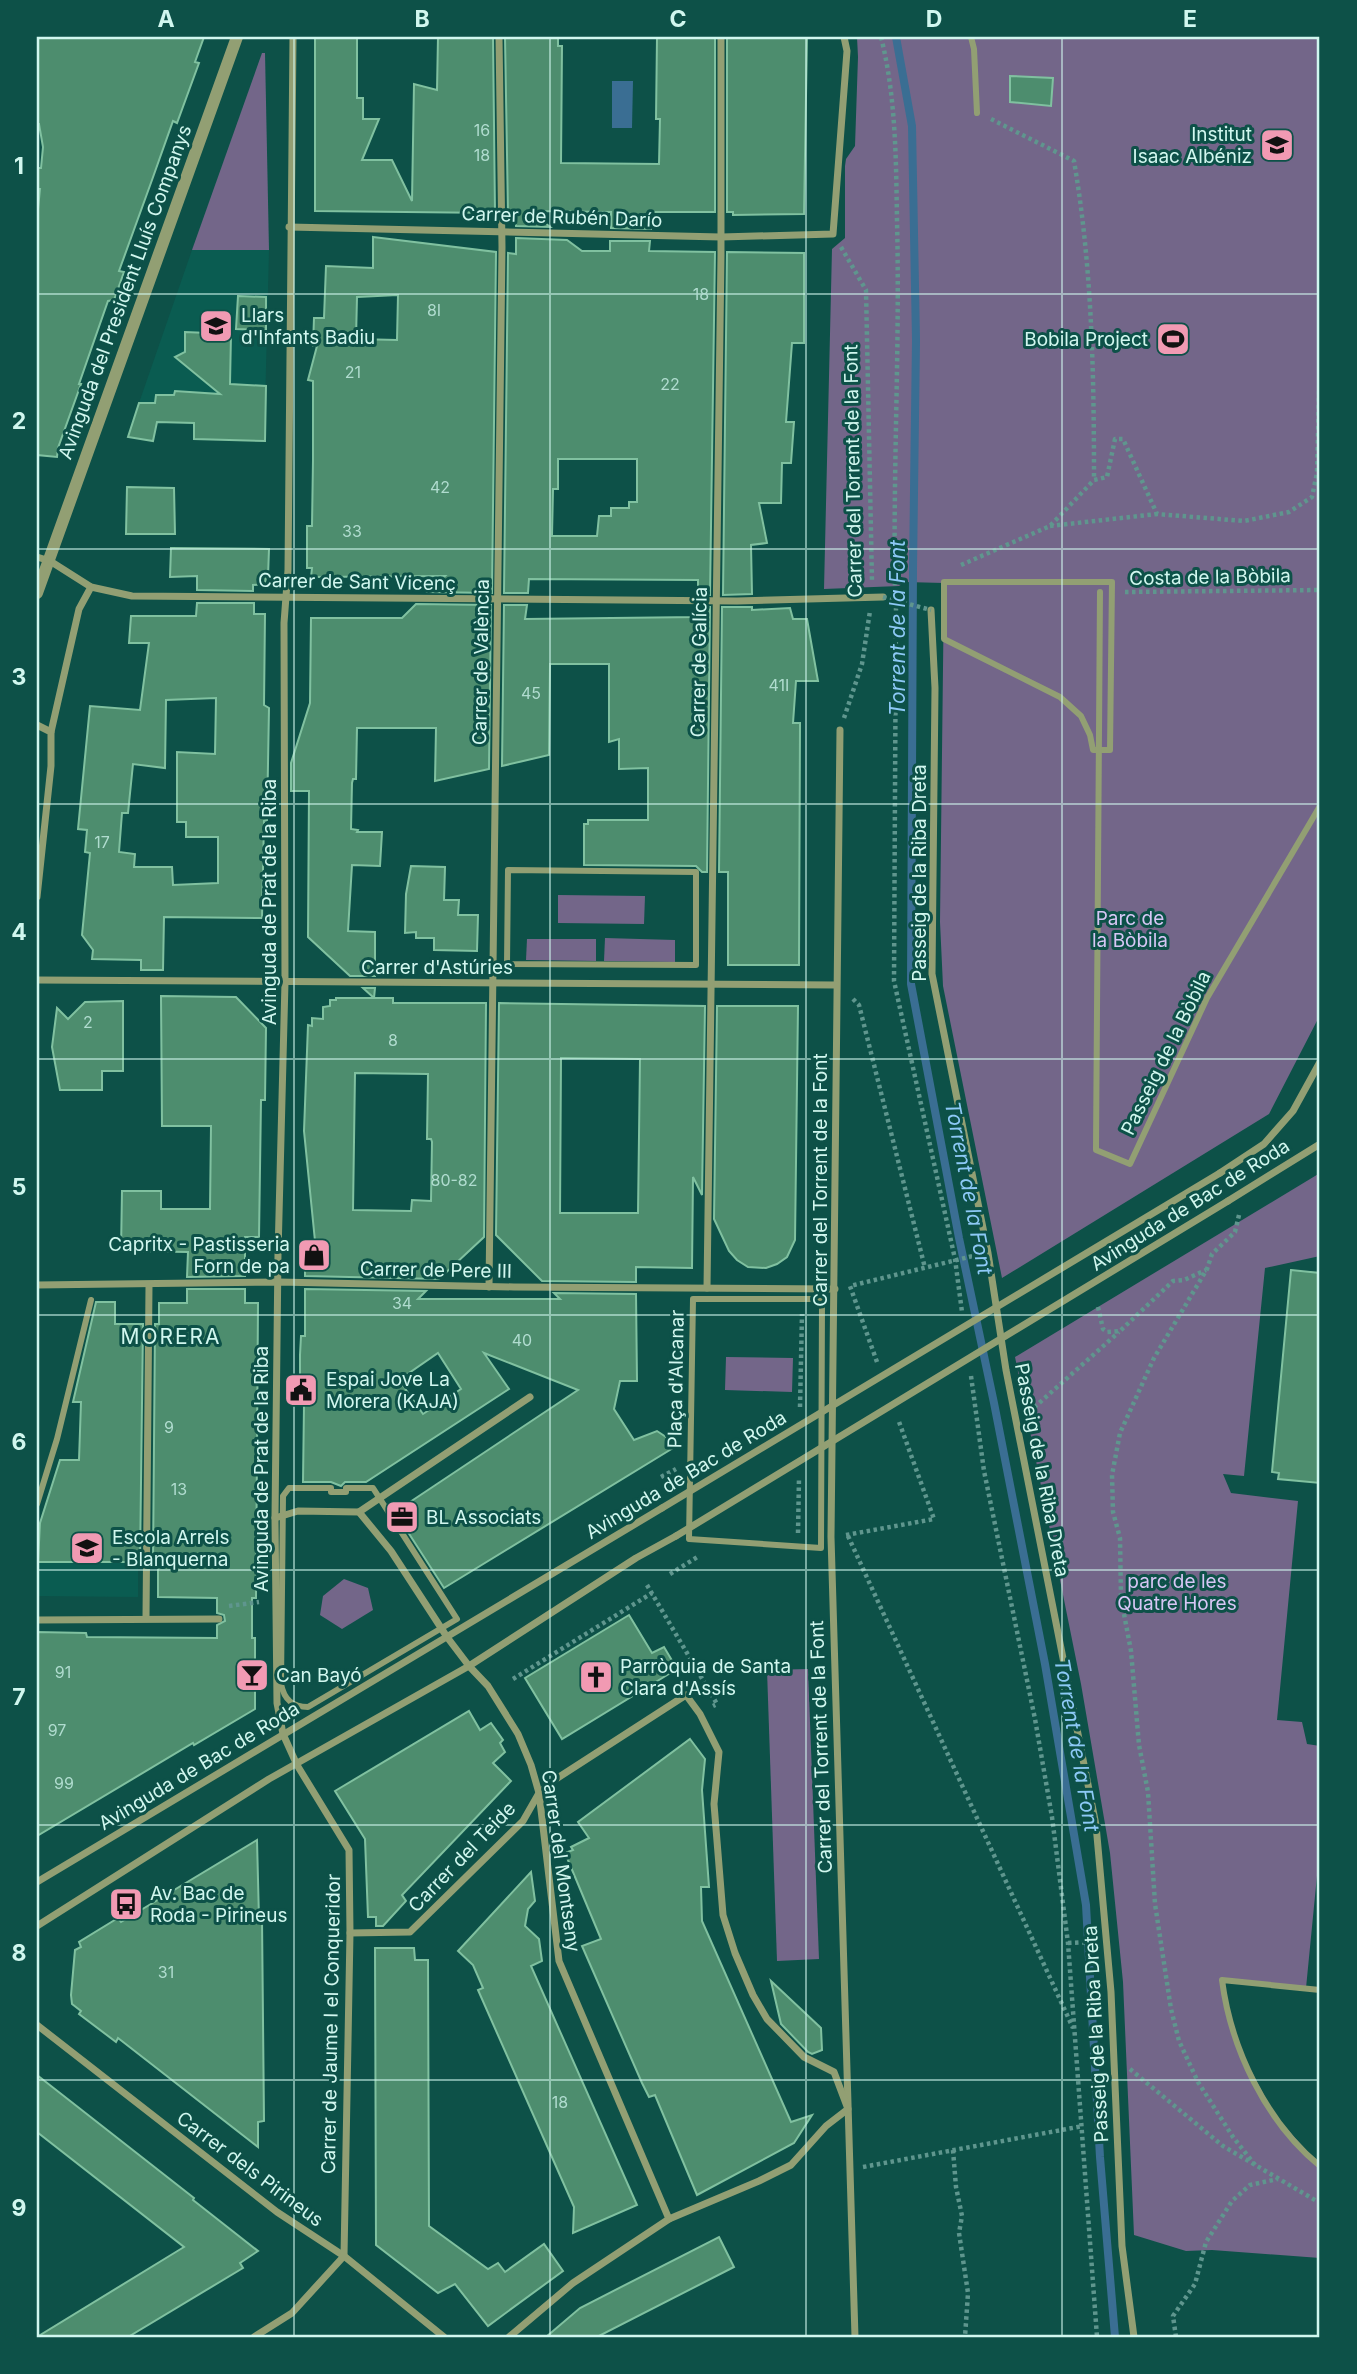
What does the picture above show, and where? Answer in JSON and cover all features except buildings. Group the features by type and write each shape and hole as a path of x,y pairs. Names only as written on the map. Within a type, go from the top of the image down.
{"street":[{"name":"Avinguda del President Lluís Companys","path":"37,593 43,559 145,297 237,37"},
{"name":"Avinguda de Prat de la Riba","path":"293,37 289,227 288,570 284,596 285,982 279,1283 277,1703 282,1734 297,1765"},
{"name":"Carrer de València","path":"489,1287 502,230 499,37"},
{"name":"Carrer de Galícia","path":"707,1288 721,237 721,37"},
{"path":"833,234 847,51 844,37"},
{"path":"971,37 977,113"},
{"name":"Carrer de Rubén Darío","path":"289,227 721,237 833,234"},
{"name":"Carrer de Sant Vicenç","path":"43,559 90,587 132,596 497,600 883,597"},
{"path":"944,582 1112,582 1111,592 1110,750 1094,750 1081,716 1060,697 944,639 944,582"},
{"path":"37,897 51,766 51,732 79,609 90,587"},
{"name":"Passeig de la Bòbila","path":"1100,592 1096,1150 1130,1164 1208,998 1320,806"},
{"name":"Passeig de la Riba Dreta","path":"932,610 935,688 932,974 988,1253 1016,1423 1096,1825 1107,1941 1122,2246 1134,2337"},
{"path":"37,725 51,732"},
{"name":"Carrer del Torrent de la Font","path":"840,730 831,1537 855,2337"},
{"path":"509,870 696,872 696,965 507,964 509,870"},
{"name":"Carrer d'Astúries","path":"37,980 836,985"},
{"name":"Avinguda de Bac de Roda","path":"37,1882 1220,1173 1264,1144 1293,1111 1320,1062"},
{"name":"Avinguda de Bac de Roda","path":"37,1926 131,1864 270,1779 469,1666 636,1558 1320,1144"},
{"name":"Carrer de Pere III","path":"37,1285 279,1283 835,1289"},
{"path":"146,1618 149,1286"},
{"name":"Plaça d'Alcanar","path":"693,1299 818,1299 823,1306 821,1548 716,1541 689,1539 693,1299"},
{"path":"37,1504 57,1439 91,1300"},
{"path":"279,1517 298,1511 359,1511 530,1397"},
{"path":"289,1488 331,1488 331,1492 346,1492 346,1488 373,1489 457,1619 316,1704 304,1707 293,1704 284,1695 281,1684 279,1517 283,1496 289,1488"},
{"name":"Carrer del Montseny","path":"359,1511 391,1550 447,1637 488,1686 518,1734 539,1793 559,1961 669,2219"},
{"path":"37,1620 219,1619"},
{"name":"Carrer del Teide","path":"350,1933 410,1933 523,1821 539,1793 686,1695 700,1714 719,1752 714,1804 723,1915 735,1953 753,1995 767,2019 804,2057 834,2072 848,2109"},
{"name":"Carrer de Jaume I el Conqueridor","path":"297,1765 349,1850 344,2256"},
{"path":"1320,1990 1222,1980 1228,2017 1253,2080 1286,2130 1320,2166"},
{"name":"Carrer dels Pirineus","path":"37,2025 277,2212 344,2256 444,2337"},
{"path":"509,2337 573,2283 669,2219 791,2165 826,2126 848,2109"},
{"path":"254,2337 292,2314 344,2256"}],"path":[{"path":"977,113 1074,161 1088,253 1094,480"},
{"name":"Carrer del Torrent de la Font","path":"833,234 866,290 872,597 862,664 840,730"},
{"path":"956,567 1050,526 1157,514 1244,521 1289,512 1312,497 1317,473 1320,354"},
{"path":"1050,526 1094,480 1107,477 1115,439 1123,439 1157,514"},
{"name":"Costa de la Bòbila","path":"1111,592 1320,590"},
{"path":"883,597 932,610"},
{"path":"852,998 859,1005 925,1268"},
{"path":"1239,1215 1234,1232 1212,1254 1207,1269 1154,1359 1120,1433 1112,1475 1113,1512 1120,1538 1121,1598 1131,1651 1139,1745 1148,1792 1155,1904 1171,2009 1179,2041 1198,2082 1233,2137 1255,2165"},
{"path":"850,1286 982,1254"},
{"path":"1016,1423 1147,1307 1152,1298 1173,1280 1184,1280 1207,1269"},
{"path":"1098,1307 1103,1329 1108,1332 1120,1331"},
{"path":"847,1534 934,1518"},
{"path":"843,1524 1075,2032"},
{"path":"670,1574 701,1555 716,1541"},
{"path":"647,1585 718,1704 709,1708"},
{"path":"513,1679 652,1593"},
{"path":"225,1606 259,1602"},
{"path":"1114,2055 1223,2146 1320,2203"},
{"path":"850,2169 1083,2126"},
{"path":"953,2150 968,2293 965,2337"},
{"path":"1176,2337 1173,2316 1195,2284 1206,2242 1225,2211 1250,2185 1279,2179"}],"shaded area":[{"name":"Llars d'Infants Badiu","path":"192,250 269,250 265,407 139,403"},
{"name":"Escola Arrels - Blanquerna","path":"138,1500 138,1597 37,1596 37,1533 42,1518"}],"green space":[{"name":"Parc de la Bòbila","path":"857,37 1320,37 1320,1015 1269,1114 1002,1278 943,986 940,922 944,583 905,582 899,586 824,589 832,249 845,238 845,166 846,159 855,146"},
{"path":"262,53 265,53 269,250 192,250"},
{"path":"558,895 645,896 644,924 558,923"},
{"path":"605,938 675,940 675,962 604,961"},
{"path":"527,939 596,939 596,961 526,960"},
{"name":"parc de les Quatre Hores","path":"1320,1173 1320,1256 1265,1268 1244,1476 1223,1474 1231,1493 1298,1501 1277,1720 1302,1722 1307,1744 1320,1746 1320,1845 1306,1988 1222,1980 1236,2042 1274,2114 1320,2166 1320,2258 1212,2250 1186,2251 1134,2235 1123,1982 1110,1853 1081,1684 1015,1357"},
{"path":"726,1357 793,1358 792,1392 725,1390"},
{"path":"344,1579 368,1588 373,1610 342,1629 320,1615 323,1596"},
{"path":"808,1669 819,1959 777,1961 767,1670"}],"water":[{"path":"612,81 633,81 632,128 612,128"}],"waterway":[{"name":"Torrent de la Font","path":"896,37 912,126 916,340 911,984 1045,1664 1086,1905 1100,2157 1115,2337"}],"place":[{"name":"Institut Isaac Albéniz","path":"1277,145"},
{"name":"Llars d'Infants Badiu","path":"216,326"},
{"name":"Bobila Project","path":"1173,339"},
{"name":"Capritx - Pastisseria Forn de pa","path":"314,1255"},
{"name":"Espai Jove La Morera (KAJA)","path":"301,1390"},
{"name":"BL Associats","path":"402,1517"},
{"name":"Escola Arrels - Blanquerna","path":"87,1548"},
{"name":"Can Bayó","path":"252,1675"},
{"name":"Parròquia de Santa Clara d'Assís","path":"596,1677"},
{"name":"Av. Bac de Roda - Pirineus","path":"126,1904"}],"district":[{"name":"MORERA","path":"171,1336"}]}
